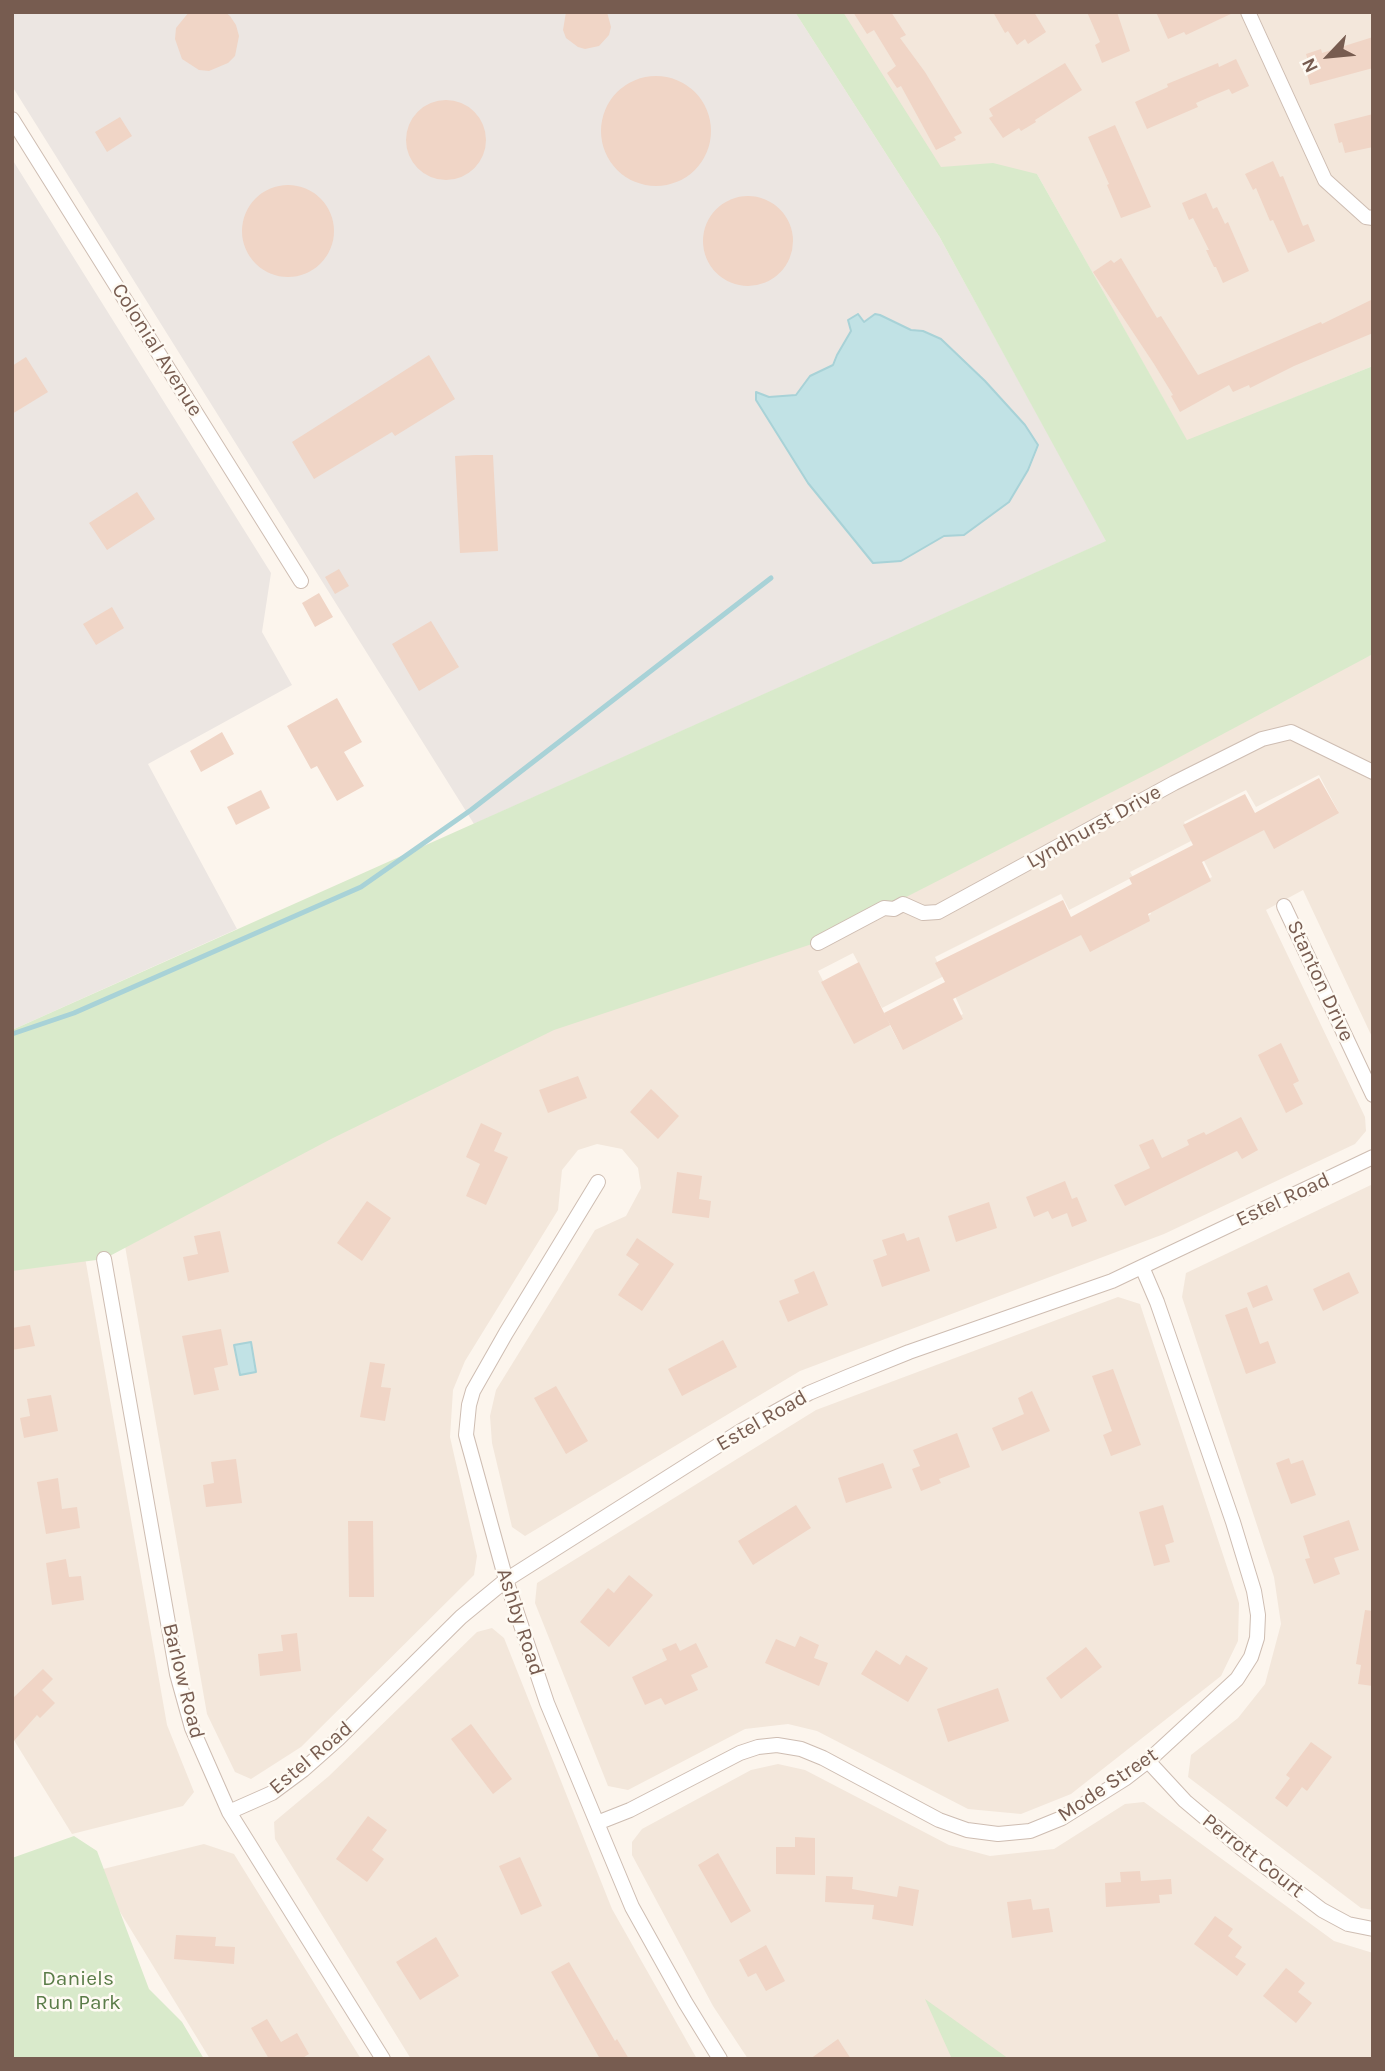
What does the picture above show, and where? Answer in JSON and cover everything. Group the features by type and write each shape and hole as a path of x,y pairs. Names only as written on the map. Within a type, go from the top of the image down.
{"street":[{"path":"1248,12 1325,180 1366,217 1373,218"},
{"name":"Colonial Avenue","path":"12,119 301,582"},
{"name":"Lyndhurst Drive","path":"818,943 884,908 894,909 903,904 923,913 938,912 1174,783 1262,739 1291,732 1373,772"},
{"name":"Stanton Drive","path":"1284,906 1373,1095"},
{"name":"Estel Road","path":"229,1812 272,1794 303,1770 461,1617 506,1580 741,1431 809,1393 909,1352 1142,1267 1373,1157"},
{"name":"Ashby Road","path":"598,1182 473,1391 466,1426 471,1456 506,1580 547,1703 632,1906 720,2059"},
{"name":"Barlow Road","path":"104,1259 182,1693 206,1764 229,1812 383,2059"},
{"name":"Mode Street","path":"597,1823 630,1810 740,1753 777,1745 801,1749 823,1758 939,1820 983,1833 1014,1834 1045,1827 1148,1761 1241,1674 1254,1647 1258,1615 1254,1591 1157,1302 1142,1267"},
{"name":"Perrott Court","path":"1148,1761 1185,1801 1322,1910 1349,1924 1373,1929"}],"shaded area":[{"path":"12,12 795,12 939,236 1107,541 474,824 12,86"},
{"path":"795,12 1373,12 1373,366 1187,441 1037,174 939,236"},
{"path":"12,159 271,573 262,632 292,685 148,764 237,929 12,1030"},
{"path":"1373,654 1373,1039 1303,890 1266,910 1365,1117 1366,1131 1355,1144 1164,1234 800,1371 525,1536 512,1527 492,1443 490,1416 496,1390 595,1230 626,1216 641,1188 638,1168 622,1149 597,1144 578,1150 562,1170 558,1210 465,1361 453,1390 450,1437 477,1556 474,1575 301,1747 251,1779 235,1772 207,1714 118,1206","holes":["1319,775 1338,811 1266,827 1203,859 1212,877 1149,909 1151,914 1089,946 1081,931 954,994 963,1014 901,1046 887,1020 852,1038 818,971 853,953 882,1008 944,976 935,957 1061,894 1069,910 1133,877 1130,872 1193,840 1184,822 1246,790 1256,807"]},
{"path":"1373,1184 1373,1910 1361,1908 1188,1777 1191,1755 1238,1718 1265,1684 1281,1624 1274,1577 1182,1297 1186,1273"},
{"path":"79,1223 167,1725 194,1792 183,1806 72,1834 12,1737 12,1253"},
{"path":"1118,1297 1140,1304 1239,1603 1238,1641 1221,1676 1071,1794 1021,1814 968,1809 817,1731 788,1724 745,1729 628,1790 608,1786 535,1603 537,1583 816,1410"},
{"path":"492,1628 504,1638 612,1909 697,2059 411,2059 275,1839 274,1822 329,1776 477,1632"},
{"path":"778,1764 805,1770 949,1845 990,1856 1054,1849 1125,1804 1144,1802 1334,1941 1373,1953 1373,2059 748,2059 713,2006 632,1855 632,1842 642,1829 751,1770"},
{"path":"204,1844 234,1854 361,2059 210,2059 95,1871"}],"green space":[{"path":"795,12 843,12 941,167 993,163 1037,174 1187,440 1373,366 1373,654 1161,767 818,942 554,1030 331,1139 104,1259 12,1271 12,1030 1106,541 939,236"},
{"name":"Daniels Run Park","path":"74,1836 97,1851 149,1989 182,2022 204,2059 12,2059 12,1858"},
{"path":"925,1999 1009,2059 952,2059"}],"water":[{"path":"858,314 864,322 875,314 880,315 911,330 923,331 941,339 985,381 1025,425 1038,445 1028,470 1009,502 964,535 944,536 901,561 873,563 808,483 756,400 756,392 769,397 796,395 810,376 833,365 851,331 848,320"},
{"path":"251,1342 256,1372 240,1375 234,1345"}],"building":[{"path":"189,12 225,12 230,16 239,36 235,56 228,63 209,71 199,70 182,59 175,39 176,28"},
{"path":"566,12 607,12 611,27 609,35 599,46 585,49 578,47 566,38 563,30"},
{"path":"853,12 891,12 906,35 900,38 925,72 962,133 954,137 956,140 936,150 901,86 897,88 887,73 896,66 874,30 867,34"},
{"path":"993,12 1034,12 1046,32 1028,44 1025,39 1017,45 1008,31 1005,33"},
{"path":"1087,12 1117,12 1130,51 1102,63 1095,45 1100,42"},
{"path":"1156,12 1235,12 1186,35 1184,32 1168,39"},
{"path":"1373,37 1373,68 1310,85 1304,62 1308,61 1306,54 1321,49 1322,53"},
{"path":"1236,59 1249,86 1232,94 1229,89 1212,96 1196,103 1198,107 1147,129 1135,102 1168,87 1167,84 1218,63 1219,67"},
{"path":"1065,63 1082,90 1035,120 1036,122 1003,138 989,118 993,116 989,109"},
{"path":"656,76 677,80 695,92 707,110 711,131 707,152 695,170 677,182 656,186 635,182 617,170 605,152 601,131 605,110 617,92 635,80"},
{"path":"438,100 454,100 475,111 486,132 486,148 475,169 454,180 438,180 424,174 412,162 406,148 406,132 412,118 424,106"},
{"path":"1373,114 1373,147 1345,153 1334,124"},
{"path":"120,117 132,136 107,152 95,132"},
{"path":"1115,125 1151,207 1121,218 1088,137"},
{"path":"1273,161 1280,177 1283,176 1303,226 1308,224 1315,241 1288,253 1256,188 1253,190 1245,174"},
{"path":"288,185 305,189 320,199 330,214 334,231 330,248 320,263 305,273 288,277 271,273 256,263 246,248 242,231 246,214 256,199 271,189"},
{"path":"1206,193 1213,209 1217,207 1225,224 1228,222 1249,271 1223,283 1193,218 1189,220 1182,203"},
{"path":"739,196 757,196 773,203 786,216 793,232 793,250 786,266 773,279 757,286 739,286 723,279 710,266 703,250 703,232 710,216 723,203"},
{"path":"1121,258 1157,318 1161,316 1198,375 1321,322 1322,324 1373,299 1373,333 1294,366 1250,388 1249,385 1233,392 1229,385 1180,412 1154,364 1093,272 1111,260 1114,263"},
{"path":"429,355 455,399 395,436 392,432 314,479 292,442"},
{"path":"26,357 48,392 12,414 12,366"},
{"path":"493,455 498,551 460,553 455,456"},
{"path":"137,492 155,519 107,550 89,523"},
{"path":"339,569 349,586 335,594 325,577"},
{"path":"319,593 333,617 315,627 302,603"},
{"path":"112,607 124,628 96,645 83,624"},
{"path":"431,621 459,667 419,691 392,644"},
{"path":"337,698 362,742 344,752 364,786 337,801 317,766 311,769 287,726"},
{"path":"222,732 234,754 201,772 190,751"},
{"path":"1319,778 1339,813 1274,849 1264,830 1202,862 1211,881 1148,914 1150,921 1090,952 1081,935 953,999 963,1019 903,1050 884,1013 945,982 935,963 1063,900 1071,917 1132,884 1129,878 1193,845 1183,825 1245,794 1255,813"},
{"path":"261,790 270,808 236,825 227,807"},
{"path":"859,962 890,1025 854,1044 821,982"},
{"path":"1281,1043 1299,1081 1293,1084 1303,1104 1286,1113 1258,1055"},
{"path":"578,1076 587,1098 548,1113 539,1090"},
{"path":"651,1089 679,1116 658,1139 630,1112"},
{"path":"1241,1117 1258,1150 1242,1159 1237,1151 1125,1206 1114,1185 1150,1168 1139,1145 1153,1139 1162,1158 1189,1145 1187,1140 1204,1132 1206,1135"},
{"path":"481,1123 502,1133 494,1151 508,1157 486,1205 466,1196 480,1164 466,1157"},
{"path":"677,1172 702,1176 699,1199 711,1201 709,1218 672,1213"},
{"path":"1065,1181 1072,1199 1077,1197 1087,1221 1072,1227 1067,1213 1052,1219 1048,1211 1034,1217 1026,1197"},
{"path":"367,1201 391,1218 362,1261 337,1243"},
{"path":"989,1202 997,1228 956,1242 948,1216"},
{"path":"220,1231 229,1272 188,1281 183,1257 198,1254 194,1236"},
{"path":"904,1233 907,1241 919,1237 930,1271 882,1287 873,1260 887,1255 882,1240"},
{"path":"637,1238 674,1264 642,1311 618,1295 639,1264 626,1255"},
{"path":"814,1271 828,1305 788,1322 779,1301 799,1293 794,1280"},
{"path":"1349,1272 1359,1293 1323,1311 1313,1289"},
{"path":"1267,1285 1273,1300 1253,1308 1247,1293"},
{"path":"1247,1307 1260,1344 1268,1341 1276,1363 1246,1374 1225,1315"},
{"path":"30,1325 35,1346 12,1350 12,1328"},
{"path":"221,1329 228,1365 214,1368 219,1390 194,1395 182,1336"},
{"path":"723,1340 737,1367 682,1396 668,1369"},
{"path":"370,1362 385,1364 381,1387 391,1388 385,1421 360,1417"},
{"path":"1113,1369 1141,1445 1111,1456 1103,1435 1112,1431 1092,1376"},
{"path":"556,1386 588,1441 566,1454 534,1398"},
{"path":"1032,1391 1050,1431 1002,1451 992,1428 1024,1414 1018,1398"},
{"path":"51,1395 58,1431 24,1438 20,1418 30,1416 27,1399"},
{"path":"957,1433 970,1467 939,1479 941,1483 921,1491 912,1469 920,1466 913,1450"},
{"path":"1289,1458 1291,1464 1303,1460 1316,1495 1291,1504 1276,1463"},
{"path":"236,1459 242,1503 206,1507 203,1485 214,1483 211,1462"},
{"path":"883,1463 892,1488 846,1503 838,1478"},
{"path":"58,1478 62,1509 77,1507 80,1528 46,1534 37,1482"},
{"path":"796,1505 811,1528 753,1565 738,1541"},
{"path":"1163,1505 1174,1542 1165,1545 1170,1562 1154,1566 1139,1512"},
{"path":"1349,1520 1359,1550 1334,1558 1340,1574 1314,1584 1305,1559 1310,1558 1303,1536"},
{"path":"348,1521 373,1521 374,1597 349,1597"},
{"path":"66,1559 69,1577 81,1576 84,1600 52,1605 46,1563"},
{"path":"629,1575 653,1595 609,1647 580,1622 608,1588 614,1593"},
{"path":"1365,1610 1373,1611 1373,1686 1358,1684 1361,1665 1356,1664"},
{"path":"297,1633 301,1671 260,1676 258,1654 283,1651 281,1635"},
{"path":"800,1636 819,1645 814,1658 828,1663 819,1686 765,1663 776,1639 795,1647"},
{"path":"676,1643 680,1651 696,1643 708,1667 691,1675 698,1690 665,1705 661,1698 645,1705 632,1677 667,1660 662,1649"},
{"path":"1086,1647 1102,1667 1061,1699 1046,1678"},
{"path":"876,1650 900,1665 906,1655 928,1668 908,1702 861,1674"},
{"path":"43,1669 53,1679 42,1690 55,1703 40,1718 37,1715 12,1743 12,1699"},
{"path":"998,1688 1009,1721 948,1742 937,1709"},
{"path":"471,1724 512,1779 493,1794 451,1739"},
{"path":"1311,1742 1332,1757 1307,1791 1302,1787 1287,1807 1275,1798 1290,1778 1286,1775"},
{"path":"368,1816 387,1830 372,1850 384,1859 367,1882 336,1859"},
{"path":"795,1837 815,1838 815,1875 776,1874 776,1847 795,1847"},
{"path":"718,1853 751,1911 731,1923 698,1865"},
{"path":"520,1857 542,1906 521,1915 499,1866"},
{"path":"1140,1871 1141,1881 1171,1879 1172,1894 1159,1895 1160,1903 1106,1907 1105,1883 1121,1882 1120,1872"},
{"path":"826,1876 853,1877 852,1889 897,1897 899,1886 919,1890 913,1926 872,1919 874,1905 825,1902"},
{"path":"1031,1899 1033,1910 1049,1908 1053,1932 1012,1938 1007,1902"},
{"path":"1215,1916 1233,1929 1228,1936 1242,1947 1235,1957 1246,1964 1237,1976 1194,1944"},
{"path":"176,1935 216,1937 215,1946 235,1947 234,1964 174,1959"},
{"path":"436,1937 459,1976 420,2000 396,1962"},
{"path":"766,1945 785,1981 766,1991 756,1973 748,1977 739,1960"},
{"path":"569,1962 615,2041 617,2039 629,2059 600,2059 551,1972"},
{"path":"1286,1968 1305,1983 1298,1992 1312,2003 1296,2023 1263,1996"},
{"path":"267,2019 281,2042 297,2033 309,2054 301,2059 269,2059 251,2028"},
{"path":"838,2039 851,2059 810,2059"}],"waterway":[{"path":"12,1034 74,1013 361,887 471,810 771,578"}]}
